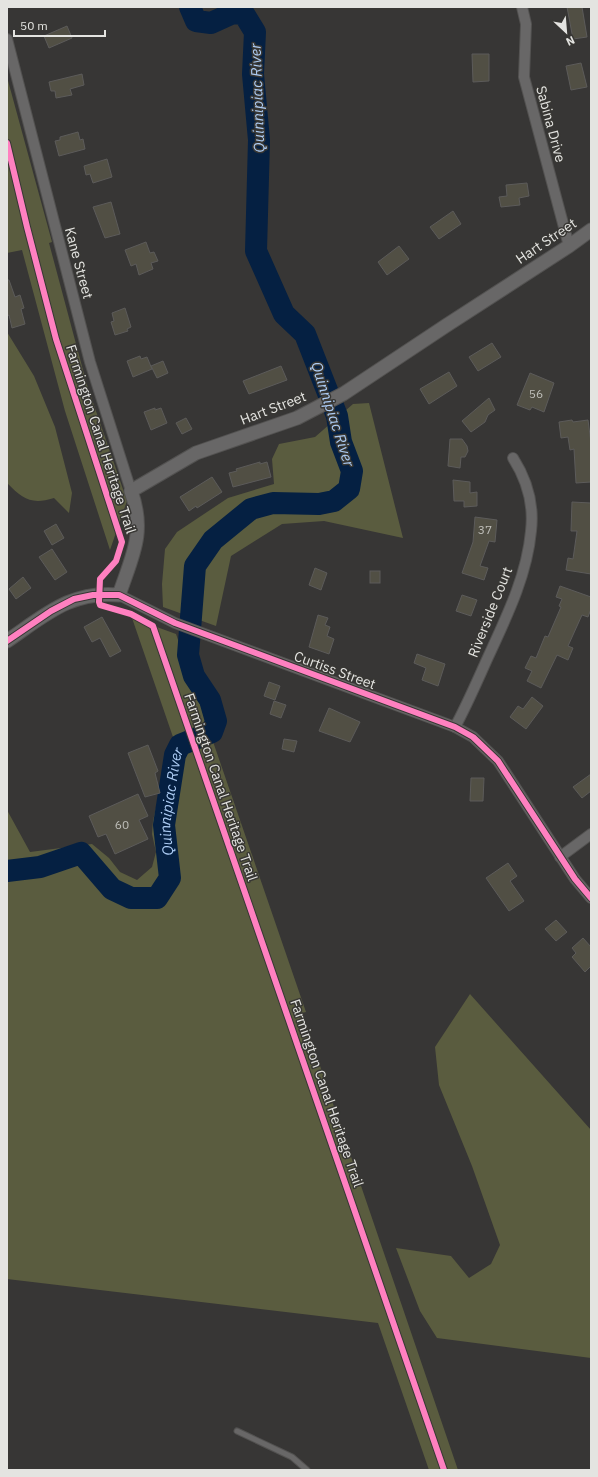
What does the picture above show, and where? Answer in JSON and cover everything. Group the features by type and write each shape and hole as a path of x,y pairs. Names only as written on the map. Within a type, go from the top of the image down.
{"street":[{"name":"Sabina Drive","path":"522,7 526,24 524,77 569,246"},
{"name":"Kane Street","path":"7,39 90,362 131,491"},
{"name":"Hart Street","path":"131,491 196,453 268,430 319,408 343,394 447,324 569,246 591,230"},
{"name":"Riverside Court","path":"455,727 472,696 505,620 521,578 531,531 529,491 521,471 513,458"},
{"path":"119,595 132,558 139,524 137,507 131,491"},
{"name":"Curtiss Street","path":"7,641 51,611 74,599 93,595 119,595 175,622 218,639 455,727 473,737 498,761 560,857 575,879 591,898"},
{"path":"560,857 591,834"}],"lane":[{"path":"237,1431 292,1457 306,1470"}],"green space":[{"path":"7,77 52,242 49,243 87,385 127,501 110,550 65,411 22,250 7,253"},
{"path":"7,332 34,376 55,427 72,493 69,513 54,498 33,501 23,497 7,483"},
{"path":"369,403 403,538 324,521 282,524 231,556 216,626 163,607 162,584 165,549 177,532 228,498 274,484 272,459 279,444 315,437 353,404"},
{"path":"132,618 176,634 306,1012 302,1013 458,1470 429,1470 378,1323 7,1279 7,810 30,852 92,844 109,858 120,872 137,880 152,867 156,852 152,834 153,821 163,776 183,766"},
{"path":"470,994 591,1130 591,1358 437,1338 420,1311 396,1248 451,1256 469,1278 491,1264 500,1245 472,1166 439,1085 435,1047"}],"building":[{"path":"567,7 582,7 587,37 573,39"},
{"path":"67,26 72,38 49,48 44,36"},
{"path":"472,54 489,54 489,81 473,82"},
{"path":"581,63 587,87 571,90 566,66"},
{"path":"82,74 84,85 70,89 72,95 56,98 55,91 51,91 49,82"},
{"path":"78,132 80,140 83,139 85,149 59,156 55,141 60,140 60,137"},
{"path":"107,159 112,177 93,183 90,174 86,175 84,166"},
{"path":"527,183 529,196 519,198 520,205 501,207 499,197 507,196 506,185"},
{"path":"111,202 120,234 105,238 93,207"},
{"path":"453,211 461,224 439,239 430,227"},
{"path":"146,242 150,253 154,252 158,261 151,263 153,269 139,275 136,264 131,266 125,250"},
{"path":"399,246 409,259 387,275 378,262"},
{"path":"7,280 9,280 15,297 20,295 24,308 21,309 25,324 12,328 9,315 7,316"},
{"path":"125,308 131,327 127,329 128,331 115,335 111,322 114,321 112,313"},
{"path":"492,343 501,357 478,371 469,357"},
{"path":"140,356 141,359 147,357 152,369 133,377 127,361"},
{"path":"163,361 168,373 157,378 151,366"},
{"path":"281,366 287,380 249,394 243,381"},
{"path":"449,372 457,386 429,404 420,389"},
{"path":"530,373 554,383 544,412 532,407 530,410 517,405"},
{"path":"489,398 495,410 488,415 485,422 471,432 462,421"},
{"path":"155,408 155,410 161,408 167,423 151,430 144,412"},
{"path":"186,418 192,429 182,434 176,423"},
{"path":"572,420 573,422 588,420 591,443 591,482 576,483 574,449 570,450 568,437 561,438 559,422"},
{"path":"450,439 462,439 467,446 468,451 465,457 461,457 460,468 448,466"},
{"path":"260,462 260,464 267,462 271,477 233,487 229,473 237,471 236,469"},
{"path":"212,477 222,492 197,508 196,506 189,511 180,497"},
{"path":"453,480 470,482 470,493 477,492 477,506 464,507 464,501 454,501"},
{"path":"572,502 591,503 591,574 566,570 568,558 573,559 577,531 571,531"},
{"path":"475,517 497,520 495,542 489,541 480,566 488,568 484,580 462,573 473,542"},
{"path":"56,524 64,538 52,545 44,531"},
{"path":"52,549 67,572 55,580 39,557"},
{"path":"315,568 327,573 321,590 309,585"},
{"path":"370,571 380,571 380,583 370,583"},
{"path":"23,577 31,588 16,599 9,589"},
{"path":"560,586 591,597 591,609 588,617 582,615 568,646 573,648 568,660 557,655 541,688 527,681 532,671 525,668 531,656 536,658 545,636 548,637 561,607 559,606 562,599 556,597"},
{"path":"462,595 477,600 471,616 456,611"},
{"path":"318,615 328,618 325,625 330,627 327,636 334,639 329,654 309,647"},
{"path":"102,617 121,651 110,657 100,638 92,642 84,627"},
{"path":"417,654 445,664 438,686 422,680 426,668 414,663"},
{"path":"269,682 280,686 275,700 264,696"},
{"path":"532,697 543,706 526,729 510,717 518,706 523,709"},
{"path":"274,701 286,705 281,718 270,714"},
{"path":"329,708 360,722 350,742 319,731"},
{"path":"284,739 297,741 294,752 282,749"},
{"path":"148,745 158,771 155,773 160,793 145,797 128,753"},
{"path":"591,774 591,791 582,798 573,787"},
{"path":"471,778 484,778 483,801 470,801"},
{"path":"138,794 148,816 139,820 148,839 115,854 106,834 98,837 89,816"},
{"path":"508,863 517,876 510,881 524,901 509,911 486,878"},
{"path":"556,920 567,932 556,941 545,929"},
{"path":"583,938 591,947 591,966 585,972 572,957 576,953 572,948"}],"waterway":[{"name":"Quinnipiac River","path":"7,871 40,867 81,853 112,889 131,898 157,898 170,878 164,825 175,755 180,745 212,732 216,721 210,700 194,676 188,655 195,566 213,540 251,509 273,503 319,504 334,501 349,489 352,471 341,442 337,416 305,334 284,314 256,251 259,140 253,74 255,32 244,14 233,13 211,23 196,21 190,7"}],"cycle path":[{"name":"Farmington Canal Heritage Trail","path":"7,143 56,339 122,542 116,561 100,579 99,602 100,605 131,614 153,626 444,1470"},
{"path":"7,641 51,611 74,599 93,595 119,595 175,623 455,727 473,737 498,761 575,879 591,898"}]}
